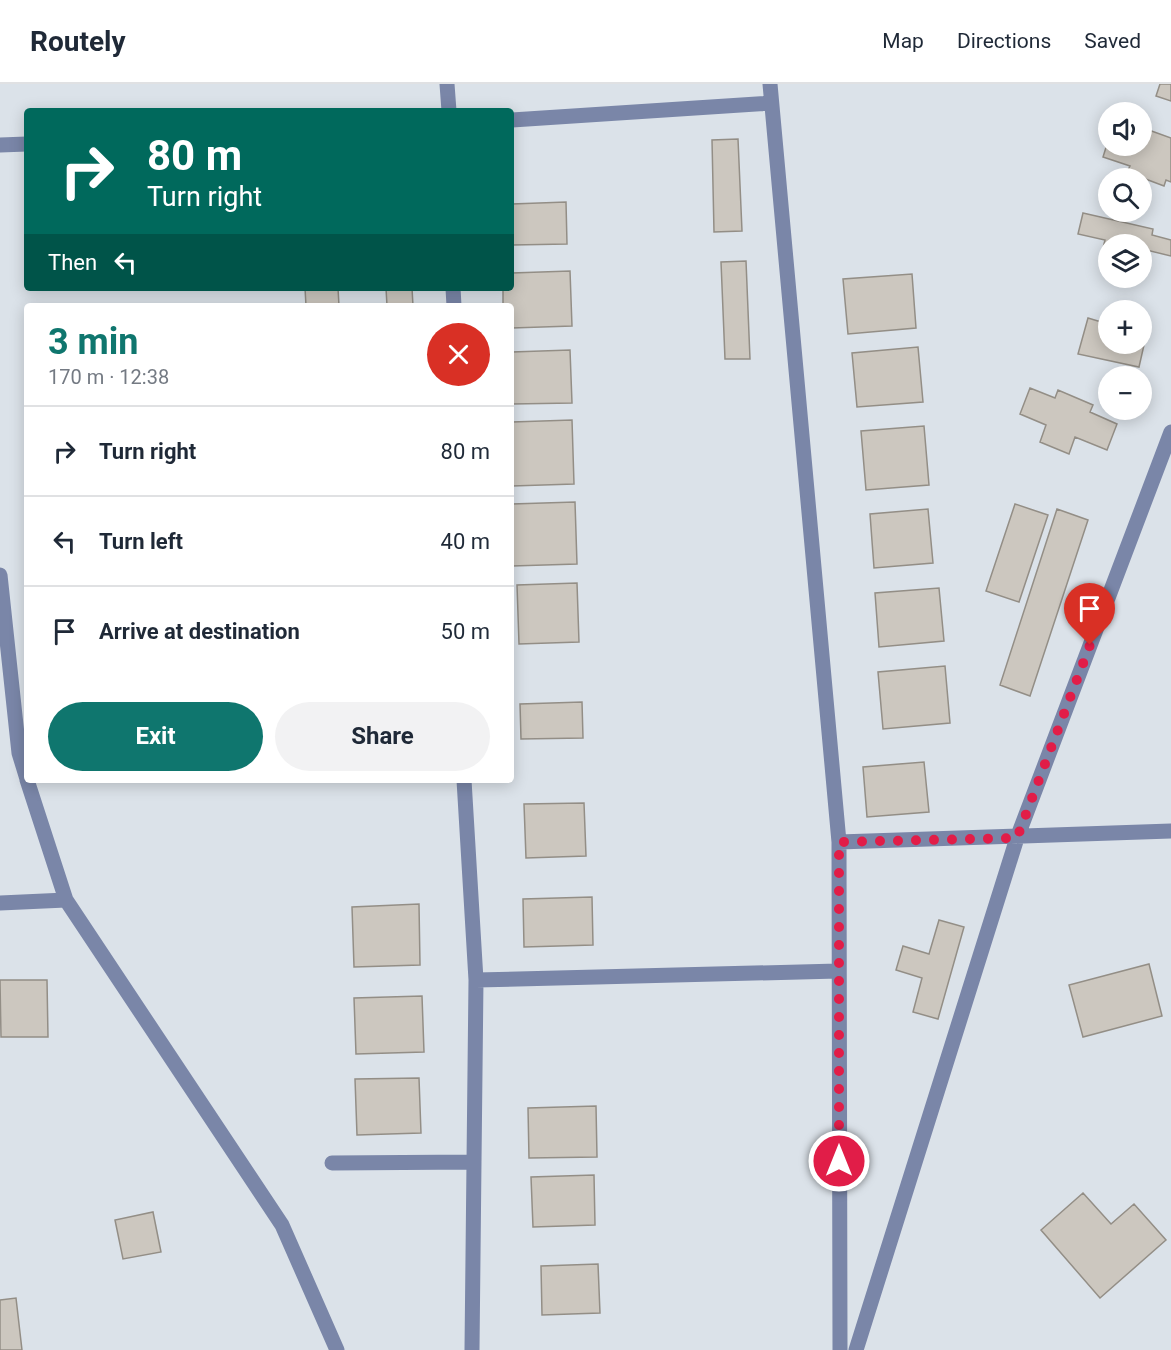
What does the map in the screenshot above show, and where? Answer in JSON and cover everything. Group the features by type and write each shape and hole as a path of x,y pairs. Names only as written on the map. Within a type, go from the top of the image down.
{"street":[{"path":"447,84 449,108"},
{"path":"770,84 839,842 840,1350"},
{"path":"514,120 771,102"},
{"path":"0,145 24,144"},
{"path":"856,1350 1017,838 1171,432"},
{"path":"0,575 19,753 24,769"},
{"path":"28,783 66,900 282,1225 337,1350"},
{"path":"464,783 476,980 472,1350"},
{"path":"839,842 1017,838 1171,831"},
{"path":"0,903 66,900"},
{"path":"476,980 838,971"},
{"path":"332,1163 474,1162"}],"building":[{"path":"1160,84 1171,84 1171,101 1156,96"},
{"path":"1152,131 1171,138 1171,182 1166,180 1164,186 1152,181 1152,168 1129,168 1130,166 1103,157 1152,156"},
{"path":"738,139 742,231 714,232 712,140"},
{"path":"566,202 567,244 514,245 514,204"},
{"path":"1083,213 1098,216 1098,222 1122,222 1153,229 1152,235 1098,234 1098,238 1078,234"},
{"path":"1152,235 1171,240 1171,256 1152,251"},
{"path":"746,261 750,359 725,359 721,262"},
{"path":"570,271 572,326 514,328 514,303 503,303 503,291 514,291 514,273"},
{"path":"912,274 916,328 848,334 843,279"},
{"path":"305,291 338,291 339,303 306,303"},
{"path":"386,291 412,291 413,303 387,303"},
{"path":"1088,318 1098,321 1098,354 1142,354 1139,366 1134,366 1078,354"},
{"path":"918,347 923,402 857,407 852,353"},
{"path":"570,350 572,403 514,404 514,352"},
{"path":"1030,388 1055,398 1058,390 1093,405 1090,412 1098,416 1098,420 1108,420 1117,424 1107,450 1075,437 1069,454 1040,442 1046,425 1020,414"},
{"path":"572,420 574,484 514,486 514,422"},
{"path":"924,426 929,485 866,490 861,431"},
{"path":"575,502 577,564 514,566 514,504"},
{"path":"1015,504 1048,515 1019,602 986,591"},
{"path":"928,509 933,563 874,568 870,514"},
{"path":"1057,509 1088,520 1030,696 1000,685"},
{"path":"577,583 579,642 519,644 517,585"},
{"path":"939,588 944,641 879,647 875,593"},
{"path":"945,666 950,723 883,729 878,672"},
{"path":"582,702 583,738 521,739 520,704"},
{"path":"924,762 929,812 867,817 863,767"},
{"path":"584,803 586,856 526,858 524,804"},
{"path":"592,897 593,945 524,947 523,899"},
{"path":"419,904 420,965 354,967 352,907"},
{"path":"939,920 964,927 938,1019 913,1012 922,978 896,970 903,946 929,954"},
{"path":"1149,964 1162,1016 1083,1037 1069,985"},
{"path":"0,980 47,980 48,1037 1,1037"},
{"path":"422,996 424,1052 356,1054 354,998"},
{"path":"419,1078 421,1133 357,1135 355,1079"},
{"path":"596,1106 597,1157 529,1158 528,1108"},
{"path":"594,1175 595,1225 533,1227 531,1177"},
{"path":"1083,1193 1111,1224 1134,1204 1166,1240 1100,1298 1041,1230"},
{"path":"153,1212 161,1252 123,1259 115,1220"},
{"path":"598,1264 600,1313 542,1315 541,1266"},
{"path":"16,1298 22,1350 0,1350 0,1300"}],"route":[{"path":"839,1161 839,842 1017,838 1090,645"}]}
